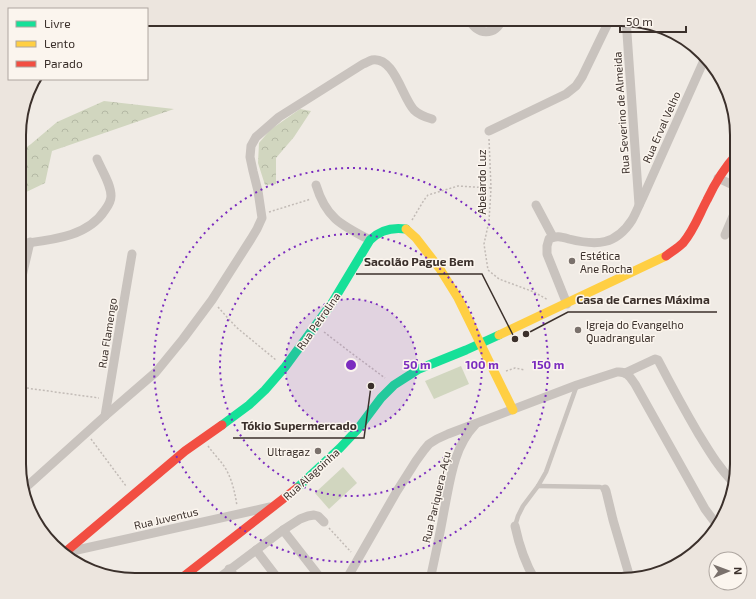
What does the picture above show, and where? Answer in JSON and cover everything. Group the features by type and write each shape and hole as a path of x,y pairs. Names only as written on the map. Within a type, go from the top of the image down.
{"street":[{"path":"472,26 482,32 493,30 498,26"},
{"path":"489,131 566,94 576,86 582,77 607,26"},
{"name":"Rua Severino de Almeida","path":"626,26 639,206"},
{"path":"28,485 156,372 183,340 212,300 257,229 262,218 258,191 252,171 250,157 251,146 256,137 279,117 363,64 372,60 379,60 386,64 394,74 412,109 422,117 432,119"},
{"name":"Rua Erval Velho","path":"553,236 560,236 593,244 604,243 615,238 623,231 639,206 703,63"},
{"path":"26,243 74,234 86,229 103,214 112,198 110,188 97,159"},
{"name":"Rua Alagoinha","path":"188,573 301,485 357,430 381,398 394,385 407,376 419,369 480,344 663,258 682,244 694,228 718,178 730,162"},
{"path":"718,178 730,184"},
{"path":"316,185 326,208 334,218 344,226 370,240"},
{"path":"536,205 553,236 549,239 546,246 547,254 564,305"},
{"path":"725,235 730,224"},
{"name":"Rua Petrolina","path":"68,549 164,468 201,439 250,405 285,367 332,303 370,240 385,230 397,228 406,229"},
{"path":"406,229 416,238 440,270 458,298 513,410"},
{"path":"26,259 30,242"},
{"name":"Rua Flamengo","path":"105,416 132,254"},
{"path":"625,373 658,360 687,414 710,452 729,478"},
{"path":"350,573 397,491 429,444 438,439 577,385 617,372 628,375 635,384 705,509 714,521"},
{"name":"Rua Pariquera-Açu","path":"431,573 452,472 458,450 470,430 476,424"},
{"path":"605,489 628,572"},
{"name":"Rua Juventus","path":"71,551 273,506"},
{"path":"224,573 300,518 314,515 318,516 324,522"},
{"path":"515,526 518,542 531,573"},
{"path":"283,530 317,573"},
{"path":"256,550 274,573"},
{"path":"229,569 232,573"}],"lane":[{"path":"515,526 523,506 538,486 546,472 577,385"},
{"path":"538,486 600,487 605,489"}],"path":[{"name":"Abelardo Luz","path":"489,131 491,188 489,221 484,244 488,270 500,279 564,305"},
{"path":"406,229 428,195 458,186 491,188"},
{"path":"261,214 320,196"},
{"path":"212,300 236,327 285,367"},
{"path":"316,325 394,385"},
{"path":"495,373 515,368 525,370"},
{"path":"26,388 108,400"},
{"path":"86,433 133,495"},
{"path":"201,439 224,467 229,476 238,514"},
{"path":"324,522 358,558"}],"green space":[{"path":"104,101 174,109 52,151 45,183 26,192 26,148 57,122"},
{"path":"300,109 311,111 294,137 276,158 276,184 265,185 258,163 259,143 270,130"},
{"path":"461,366 469,384 434,399 425,381"},
{"path":"343,467 357,483 329,509 315,493"}],"traffic: fast":[{"path":"222,425 249,405 265,390 285,367 332,303 370,240 386,230 396,228 406,229"},
{"path":"297,488 357,430 381,398 394,385 419,369 499,335"}],"traffic: slow":[{"path":"406,229 416,238 440,269 458,298 513,410"},
{"path":"499,335 666,256"}],"traffic: jam":[{"path":"666,256 681,245 687,238 710,194 730,163"},
{"path":"68,550 185,451 222,425"},
{"path":"188,573 297,488"}],"place":[{"name":"Estética Ane Rocha","path":"572,261"},
{"name":"Igreja do Evangelho Quadrangular","path":"578,330"},
{"name":"Casa de Carnes Máxima","path":"526,334"},
{"name":"Sacolão Pague Bem","path":"515,339"},
{"name":"Tókio Supermercado","path":"371,386"},
{"name":"Ultragaz","path":"318,451"}]}
